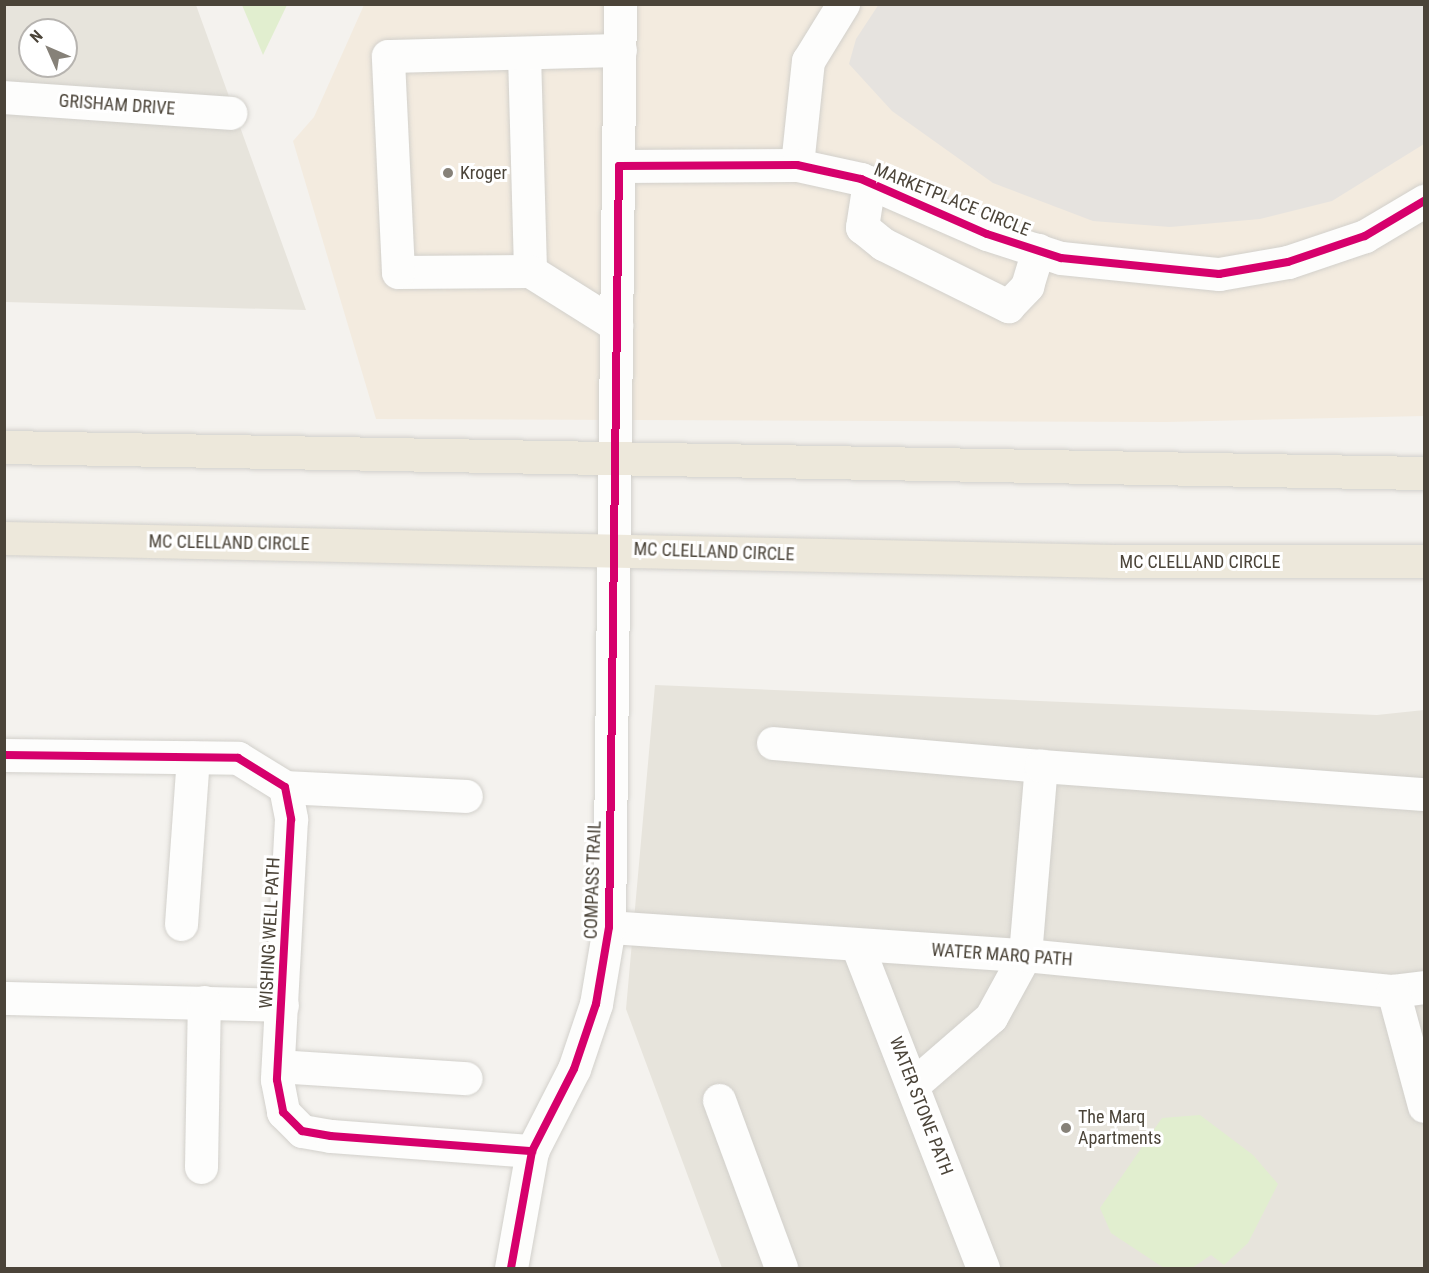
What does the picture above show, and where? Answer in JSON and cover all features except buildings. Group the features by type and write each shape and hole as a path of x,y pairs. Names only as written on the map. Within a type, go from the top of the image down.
{"highway":[{"path":"4,447 1425,473"},
{"name":"MC CLELLAND CIRCLE","path":"4,538 1114,561 1425,561"}],"street":[{"path":"614,549 621,4"},
{"path":"797,165 808,61 838,7"},
{"path":"616,325 530,271 398,272 388,56 620,50"},
{"path":"524,54 530,271"},
{"name":"GRISHAM DRIVE","path":"4,97 230,113"},
{"name":"MARKETPLACE CIRCLE","path":"619,166 797,165 869,182 987,234 1038,250 1130,269 1219,274 1288,262 1365,236 1425,201"},
{"path":"869,182 862,228 883,244 1008,306 1027,286 1038,250"},
{"name":"COMPASS TRAIL","path":"511,1269 532,1151 577,1058 596,1004 609,927 614,549"},
{"path":"773,743 1041,766 1425,794"},
{"path":"4,755 238,758 285,787 466,796"},
{"path":"181,924 193,757"},
{"path":"914,1084 991,1017 1025,955 1041,766"},
{"name":"WISHING WELL PATH","path":"285,787 291,819 278,1066 283,1112 302,1131 532,1151"},
{"name":"WATER MARQ PATH","path":"609,927 1025,955 1409,989 1425,1106"},
{"name":"WATER STONE PATH","path":"857,945 914,1084 983,1269"},
{"path":"4,998 282,1005"},
{"path":"201,1167 204,1002"},
{"path":"278,1066 465,1078"},
{"path":"719,1100 781,1269"}],"shaded area":[{"path":"879,4 1424,5 1424,144 1332,201 1260,219 1170,227 1093,221 993,183 892,111 849,64 856,39"},
{"path":"5,5 196,5 306,310 5,302"},
{"path":"364,5 1424,5 1424,416 1167,422 376,419 293,141 314,117"},
{"path":"655,685 1377,715 1424,710 1424,1268 722,1268 626,1009"}],"green space":[{"path":"242,5 287,5 263,55"},
{"path":"1200,1115 1253,1155 1278,1184 1248,1243 1224,1265 1211,1255 1192,1268 1164,1268 1111,1233 1100,1208 1162,1118"}],"cycle path":[{"path":"511,1268 532,1151 574,1069 596,1004 609,927 619,166 797,165 861,179 987,234 1061,258 1219,274 1288,262 1365,236 1424,201"},
{"path":"4,755 238,758 285,787 291,819 277,1080 283,1112 302,1131 331,1136 532,1151"}],"place":[{"name":"Kroger","path":"448,173"},
{"name":"The Marq Apartments","path":"1066,1128"}]}
